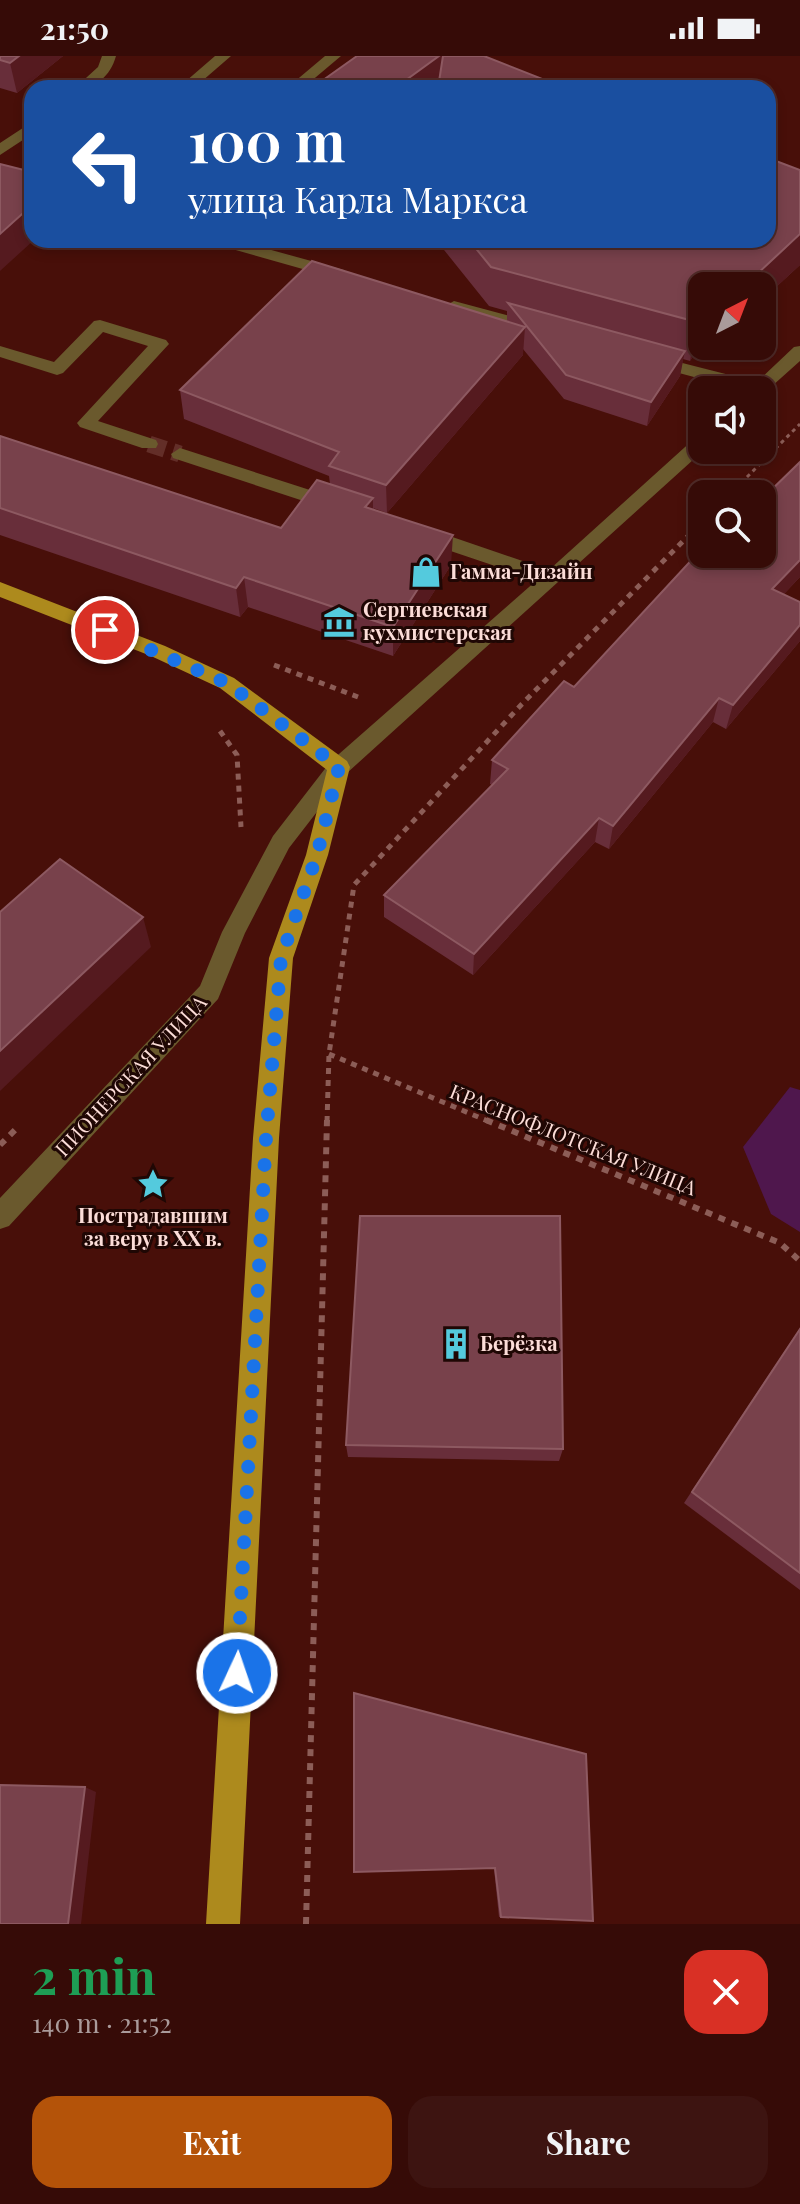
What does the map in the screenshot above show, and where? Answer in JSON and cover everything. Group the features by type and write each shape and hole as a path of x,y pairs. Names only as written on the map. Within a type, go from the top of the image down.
{"main road":[{"path":"0,589 158,651 227,683 339,767 317,855 281,958 265,1154 223,1924"}],"street":[{"path":"92,80 105,69 109,56"},
{"path":"195,80 224,56"},
{"path":"304,80 334,56"},
{"path":"0,150 24,133"},
{"path":"246,248 348,276"},
{"path":"439,302 561,335"},
{"path":"0,351 57,369 100,325 160,344 86,423 149,444"},
{"path":"774,376 800,351"},
{"path":"637,357 708,376"},
{"path":"180,454 358,513"},
{"name":"ПИОНЕРСКАЯ УЛИЦА","path":"0,1217 210,992 234,932 281,842 339,767 688,455"},
{"path":"402,528 552,578"}],"path":[{"path":"744,480 800,424"},
{"path":"306,1924 329,1054 354,885 522,704 688,536"},
{"path":"272,664 366,700"},
{"name":"КРАСНОФЛОТСКАЯ УЛИЦА","path":"329,1054 780,1243 800,1261"}],"shaded area":[{"path":"790,1087 800,1090 800,1232 771,1214 743,1147"}],"building":[{"path":"0,56 19,56 10,63 0,60"},
{"path":"357,56 439,56 406,80 323,80"},
{"path":"443,56 484,56 545,80 439,80"},
{"path":"776,161 800,170 800,234 759,272 688,272 688,320 491,267 476,248 776,248"},
{"path":"0,164 24,170 24,212 0,234"},
{"path":"312,261 525,327 386,485 329,466 339,452 180,390"},
{"path":"508,303 685,351 651,402 566,375"},
{"path":"0,436 281,528 317,480 373,498 365,507 453,535 393,627 244,577 236,588 0,508"},
{"path":"800,462 800,560 772,589 800,602 800,625 733,705 719,698 613,826 599,818 474,954 384,895 508,769 492,760 564,681 574,687 688,564 688,568 776,568 776,485"},
{"path":"60,859 143,917 0,1051 0,912"},
{"name":"Берёзка","path":"360,1216 560,1216 563,1449 346,1445"},
{"path":"800,1329 800,1573 692,1492"},
{"path":"354,1693 586,1754 593,1921 501,1917 495,1868 354,1872"},
{"path":"0,1785 85,1787 68,1924 0,1924"}],"tunnel":[{"path":"149,444 180,454"}],"place":[{"name":"Гамма-Дизайн","path":"426,572"},
{"name":"Сергиевская кухмистерская","path":"339,622"},
{"name":"Пострадавшим за веру в XX в.","path":"153,1184"},
{"name":"Берёзка","path":"456,1344"}],"route":[{"path":"105,630 227,683 339,767 317,855 281,958 266,1138 237,1673"}]}
